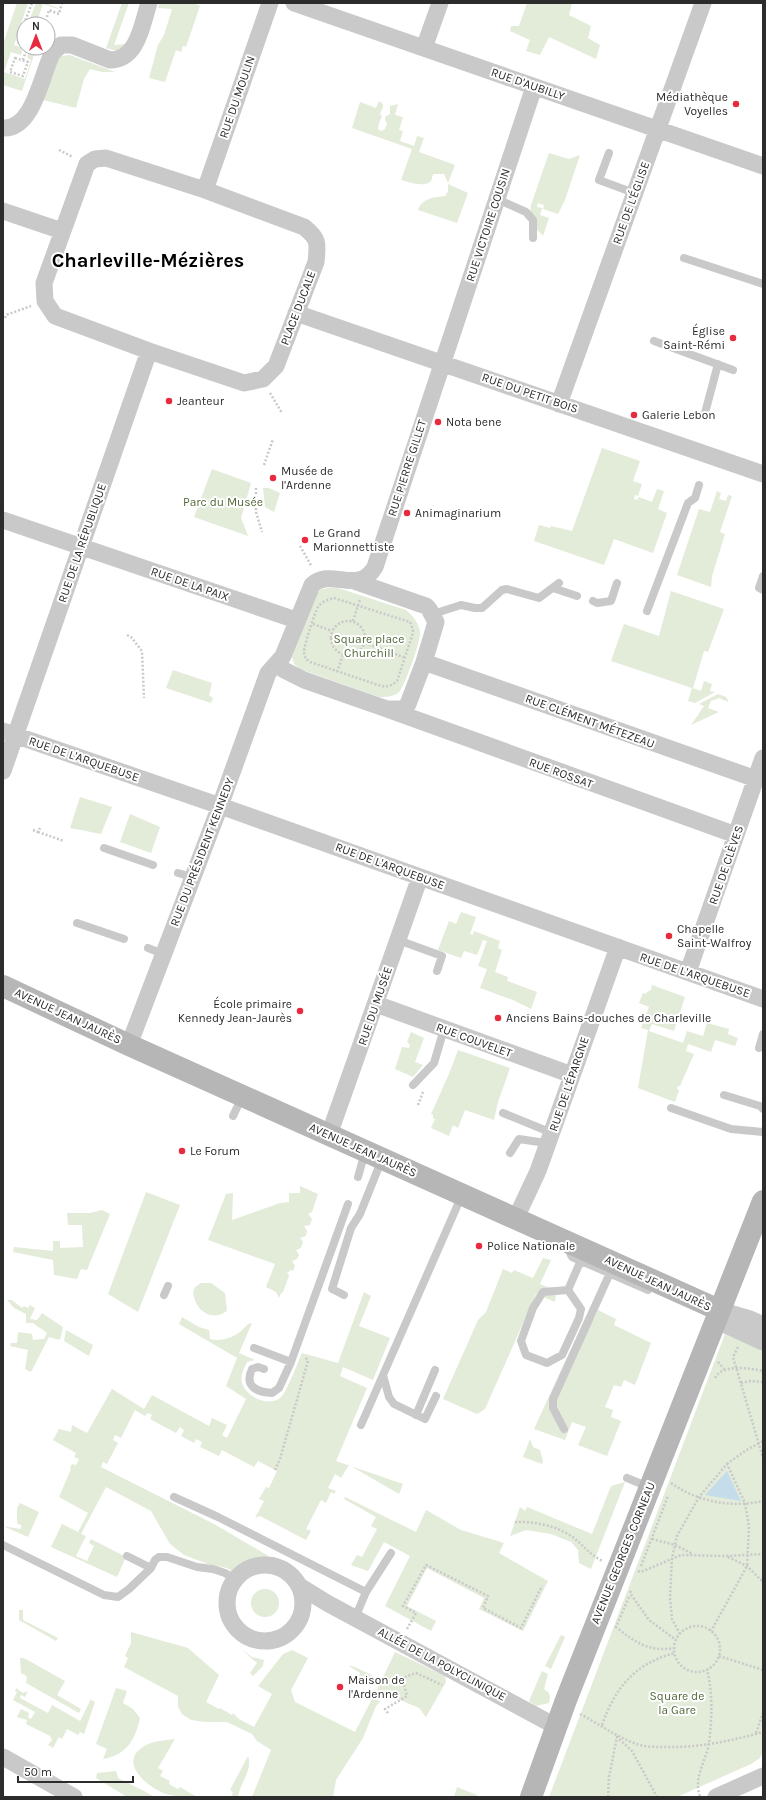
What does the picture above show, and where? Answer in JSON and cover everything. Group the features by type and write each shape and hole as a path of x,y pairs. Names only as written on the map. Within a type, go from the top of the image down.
{"street":[{"path":"3,128 9,129 21,123 30,111 53,52 61,45 72,45 110,60 117,60 124,57 133,49 149,3"},
{"name":"RUE DU MOULIN","path":"205,190 270,3"},
{"name":"RUE D'AUBILLY","path":"294,3 763,166"},
{"path":"424,48 440,3"},
{"name":"RUE DE L'ÉGLISE","path":"559,404 703,3"},
{"name":"RUE VICTOIRE COUSIN","path":"442,363 534,86"},
{"name":"PLACE DUCALE","path":"45,301 44,283 87,164 95,159 106,158 205,190 304,227 314,235 318,246 316,262 276,366 263,380"},
{"path":"3,211 62,231"},
{"path":"45,301 55,316 244,383 263,380"},
{"name":"RUE DU PETIT BOIS","path":"296,313 559,404 706,460 763,474"},
{"name":"RUE DE LA RÉPUBLIQUE","path":"3,771 9,734 82,547 149,350"},
{"name":"RUE PIERRE GILLET","path":"364,580 442,363"},
{"name":"RUE DE LA PAIX","path":"3,520 305,622"},
{"path":"318,580 364,580 426,606 433,614 436,622 424,663 408,704 404,708 397,710 387,709"},
{"name":"RUE DU PRÉSIDENT KENNEDY","path":"131,1038 156,951 185,875 220,806 268,673 283,656 305,622 312,585 318,580"},
{"name":"RUE ROSSAT","path":"278,662 284,670 290,674 736,835"},
{"name":"RUE CLÉMENT MÉTEZEAU","path":"424,663 756,780"},
{"name":"RUE DE L'ARQUEBUSE","path":"9,734 220,806 763,999"},
{"name":"RUE DE CLÈVES","path":"688,972 763,758"},
{"name":"RUE DU MUSÉE","path":"332,1128 420,877"},
{"name":"RUE DE L'ÉPARGNE","path":"518,1215 538,1171 550,1139 618,947"},
{"name":"AVENUE JEAN JAURÈS","path":"5,984 131,1038 242,1096 332,1128 374,1155 462,1194 518,1215 559,1233 714,1309"},
{"name":"RUE COUVELET","path":"376,1004 572,1075"},
{"name":"AVENUE GEORGES CORNEAU","path":"531,1797 566,1700 631,1572 663,1481 714,1309 763,1201"},
{"path":"714,1309 750,1319 763,1325"},
{"path":"714,1309 763,1342"},
{"name":"ALLÉE DE LA POLYCLINIQUE","path":"235,1579 253,1567 264,1565 276,1566 286,1570 294,1577 300,1587 304,1599 304,1612"},
{"path":"235,1579 229,1590 227,1602 228,1615 234,1626 243,1635 255,1641 267,1642 280,1639 291,1633 299,1623 304,1612 327,1602"},
{"name":"ALLÉE DE LA POLYCLINIQUE","path":"300,1587 557,1727"},
{"path":"3,1757 74,1797"},
{"path":"716,1797 763,1776"}],"lane":[{"path":"609,153 599,180 634,193"},
{"path":"497,199 526,212 533,220 533,238"},
{"path":"684,258 763,284"},
{"path":"654,341 733,370"},
{"path":"705,412 718,364"},
{"path":"647,611 688,503 695,498 699,485"},
{"path":"763,576 759,588 763,590"},
{"path":"593,602 597,603 611,601 618,583"},
{"path":"433,614 461,605 482,608 502,590 507,589 539,598 556,586 577,596"},
{"path":"104,848 153,865"},
{"path":"77,923 124,939"},
{"path":"398,940 442,956 437,971"},
{"path":"5,984 57,1002"},
{"path":"413,1085 434,1063 444,1029"},
{"path":"759,1048 763,1034"},
{"path":"724,1095 760,1106 763,1109"},
{"path":"233,1116 242,1096"},
{"path":"671,1108 731,1129 763,1132"},
{"path":"503,1113 550,1139"},
{"path":"510,1153 519,1139 539,1142 550,1139"},
{"path":"358,1177 374,1155"},
{"path":"344,1295 332,1289 351,1228 360,1214 374,1155"},
{"path":"361,1425 462,1194"},
{"path":"490,1198 518,1215"},
{"path":"264,1369 258,1367 252,1369 249,1376 250,1384 256,1390 263,1393 272,1393 279,1388 291,1362 348,1204"},
{"path":"559,1233 572,1257 653,1292"},
{"path":"601,1248 685,1285"},
{"path":"568,1290 580,1260"},
{"path":"564,1429 553,1408 553,1399 610,1274"},
{"path":"164,1296 168,1286"},
{"path":"568,1290 581,1308 579,1318 562,1355 546,1363 526,1355 522,1341 533,1308 543,1292 568,1290"},
{"path":"254,1348 291,1362"},
{"path":"416,1415 435,1370"},
{"path":"383,1375 389,1397 394,1404 425,1419 436,1396"},
{"path":"627,1478 663,1481"},
{"path":"174,1497 218,1517 366,1592"},
{"path":"3,1544 104,1595 118,1597 129,1589 151,1568 155,1560 159,1557 167,1557 197,1567 219,1571 235,1579"},
{"path":"355,1618 366,1592 391,1553"},
{"path":"127,1556 151,1568"}],"path":[{"path":"27,16 32,3"},
{"path":"47,16 49,10 59,14 62,3"},
{"path":"23,60 24,56"},
{"path":"15,58 23,60 28,62 23,76 10,72 15,58"},
{"path":"5,318 6,315 45,301"},
{"path":"263,380 282,413"},
{"path":"264,465 273,439"},
{"path":"256,488 256,512 262,532"},
{"path":"300,546 316,573 318,580"},
{"path":"353,622 364,580"},
{"path":"334,598 410,622 413,630 412,636 397,681 391,686 384,686 310,662 305,658 304,651 305,622 318,606 334,598"},
{"path":"305,622 332,631"},
{"path":"342,622 353,622 362,628 365,633 365,643 362,650 352,656 342,655 332,646 332,631 342,622"},
{"path":"127,634 142,651 144,698"},
{"path":"365,643 405,658 424,663"},
{"path":"332,689 342,655"},
{"path":"38,832 40,828"},
{"path":"33,830 64,841"},
{"path":"740,1341 733,1358 763,1458"},
{"path":"274,1470 280,1459 308,1361 303,1355"},
{"path":"715,1361 720,1363 724,1370"},
{"path":"713,1382 716,1375 724,1370 737,1369 763,1371"},
{"path":"741,1383 750,1381 763,1382"},
{"path":"680,1634 676,1630 672,1619 670,1597 672,1558 677,1536 699,1497 728,1464 745,1451 763,1441"},
{"path":"711,1631 747,1566 748,1527 744,1503 728,1464"},
{"path":"631,1572 652,1539 663,1481 706,1500 732,1505 763,1500"},
{"path":"515,1522 526,1521 538,1523 565,1532 596,1558 631,1572 641,1572 681,1555 748,1556 763,1554"},
{"path":"652,1539 675,1545 693,1554"},
{"path":"726,1556 747,1566 763,1582"},
{"path":"400,1642 416,1613 403,1606 426,1565 488,1596 483,1608 522,1628 542,1586"},
{"path":"633,1586 616,1627 644,1647 660,1650 674,1648"},
{"path":"630,1593 649,1620 676,1640"},
{"path":"699,1626 711,1631 719,1642 719,1656 716,1661 707,1669 693,1671 681,1665 674,1653 676,1640 680,1634 685,1629 699,1626"},
{"path":"602,1725 608,1707 625,1681 642,1667 658,1657 674,1653"},
{"path":"719,1656 763,1670"},
{"path":"700,1797 697,1788 699,1774 708,1745 712,1703 711,1686 707,1669"},
{"path":"388,1713 385,1709 407,1696 402,1678 416,1673 443,1685"},
{"path":"756,1734 763,1712"},
{"path":"580,1714 602,1725 632,1751 657,1797"},
{"path":"617,1737 636,1744 681,1748 708,1745 763,1732"},
{"path":"608,1797 609,1777 617,1737"}],"green space":[{"path":"17,3 28,3 24,16 16,16 16,39 14,45 16,46 16,54 11,52 4,72 25,79 31,60 27,58 28,56 34,56 22,91 3,85 3,44"},
{"path":"36,3 45,3 58,8 43,4 39,16 31,16"},
{"path":"122,3 129,3 114,45 127,44 117,51 106,48"},
{"path":"159,3 194,3 200,6 186,47 183,46 181,52 176,50 165,82 149,78 158,45 164,35 172,9 158,8"},
{"path":"527,3 572,3 569,15 591,26 588,38 600,45 596,59 549,37 540,55 526,51 530,40 510,31 511,26 519,26"},
{"path":"70,55 115,72 102,72 90,69 84,79 76,108 43,100 58,60 61,56"},
{"path":"379,101 383,104 383,107 380,114 382,116 378,129 381,131 385,129 387,124 385,119 386,116 390,114 390,106 398,104 395,115 403,117 399,130 403,131 400,141 414,146 417,136 424,138 419,152 455,165 448,183 444,174 432,175 430,182 426,184 418,184 401,180 412,149 352,128 360,102 376,108"},
{"path":"549,153 569,159 580,155 565,200 558,214 543,209 544,205 538,203 537,207 542,208 540,215 549,218 543,236 529,221 531,205"},
{"path":"448,184 468,193 457,223 418,210 422,203 433,198 445,196 448,191"},
{"path":"602,448 640,461 633,481 642,484 638,496 635,495 634,499 637,500 639,497 652,502 657,489 664,491 658,509 667,513 653,553 614,539 604,565 534,541 539,525 572,531"},
{"name":"Parc du Musée","path":"212,469 251,483 241,518 248,536 194,517"},
{"path":"263,488 269,488 280,493 274,512 265,507"},
{"path":"717,491 721,493 719,499 726,501 728,495 732,496 720,532 725,534 712,576 711,587 677,575 699,509 710,512"},
{"name":"Square place Churchill","path":"338,588 406,610 416,620 420,634 418,646 405,682 397,694 379,697 300,669 294,664 292,657 316,593 322,589"},
{"path":"671,591 724,609 708,652 704,651 693,688 701,691 704,681 712,684 710,691 715,692 695,703 688,701 692,688 611,661 624,624 659,636"},
{"path":"173,670 212,683 209,695 213,698 211,703 166,688"},
{"path":"718,694 726,697 729,702 719,698 711,701 708,708 719,712 691,725 704,706 699,704"},
{"path":"80,797 112,807 101,834 70,828"},
{"path":"130,814 160,827 151,853 120,842"},
{"path":"461,912 476,917 470,934 473,935 474,931 500,941 498,948 502,950 495,972 508,977 507,981 537,992 531,1009 513,1000 480,988 487,969 478,966 487,941 483,940 477,955 464,951 461,958 438,950 449,921 456,924"},
{"path":"652,985 685,997 674,1031 652,1024 649,1031 683,1043 687,1031 703,1036 707,1023 729,1029 728,1034 738,1038 735,1046 715,1040 711,1052 688,1044 686,1051 694,1054 680,1086 678,1086 677,1089 679,1090 675,1102 638,1088 648,1030 641,1028 649,1007 639,1003 643,993 646,994 651,990"},
{"path":"411,1032 424,1038 415,1062 423,1065 413,1077 395,1069 402,1047 409,1048 410,1045 407,1042"},
{"path":"458,1050 510,1068 498,1102 494,1120 465,1110 458,1128 453,1125 449,1136 431,1128 435,1119 431,1114"},
{"path":"300,1186 318,1194 312,1212 308,1214 312,1219 310,1225 304,1226 307,1231 306,1236 300,1238 303,1242 301,1248 296,1250 299,1255 297,1259 292,1261 295,1266 293,1271 291,1270 287,1273 289,1276 279,1298 276,1292 266,1287 275,1264 208,1240 226,1194 233,1193 232,1220 280,1203 289,1202 289,1193 300,1193"},
{"path":"146,1192 180,1205 138,1312 108,1294"},
{"path":"102,1210 110,1214 87,1270 81,1269 77,1279 54,1275 53,1260 13,1252 14,1247 53,1251 53,1241 60,1241 60,1248 83,1247 82,1225 68,1225 67,1213 90,1213"},
{"path":"543,1258 551,1260 540,1284 552,1289 556,1294 555,1302 536,1294 485,1409 477,1414 443,1399 478,1320 486,1312 503,1269 512,1273 514,1270 533,1278"},
{"path":"201,1283 211,1283 225,1293 227,1311 221,1314 209,1315 200,1309 194,1298 193,1292 195,1287"},
{"path":"364,1292 371,1296 359,1326 390,1338 373,1380 343,1367 340,1376 367,1388 336,1461 349,1465 341,1478 335,1474 328,1488 336,1491 334,1494 331,1492 326,1503 321,1500 306,1529 311,1531 306,1540 260,1516 255,1518 264,1501 259,1499 266,1487 269,1488 277,1471 258,1461 254,1467 222,1450 219,1456 200,1447 202,1442 196,1439 194,1443 181,1436 184,1430 180,1427 176,1433 150,1419 152,1415 148,1413 145,1416 135,1410 121,1438 115,1435 113,1440 118,1443 107,1464 103,1462 101,1467 214,1524 282,1564 275,1562 258,1562 235,1573 227,1568 208,1564 184,1555 170,1544 151,1511 106,1487 81,1534 86,1536 76,1556 87,1561 94,1546 89,1543 91,1539 126,1557 117,1577 51,1547 62,1524 78,1532 88,1513 59,1497 72,1464 76,1465 79,1459 74,1457 76,1453 53,1440 59,1429 71,1432 72,1425 87,1433 112,1389 144,1409 152,1395 209,1426 212,1418 227,1425 222,1435 227,1438 246,1399 226,1386 237,1358 179,1324 182,1317 199,1327 209,1330 210,1339 214,1340 222,1340 230,1337 238,1333 248,1324 252,1323 239,1353 255,1360 247,1362 242,1375 242,1383 248,1393 259,1400 272,1401 277,1400 284,1393 302,1353 338,1363"},
{"path":"7,1300 12,1300 22,1308 24,1306 28,1308 30,1305 35,1308 30,1319 37,1320 42,1313 63,1327 60,1340 49,1337 31,1372 25,1369 28,1350 10,1346 11,1343 17,1343 18,1332 32,1334 33,1340 44,1339 47,1333 33,1323 26,1323 26,1314 14,1308"},
{"path":"598,1310 616,1319 614,1325 651,1343 635,1385 624,1380 621,1387 614,1385 605,1407 613,1410 611,1417 621,1421 607,1456 578,1445 586,1427 572,1422 565,1440 534,1429 586,1316 594,1319"},
{"path":"66,1330 93,1345 89,1356 64,1341"},
{"name":"Square de la Gare","path":"725,1334 763,1350 763,1751 760,1758 751,1764 677,1797 549,1797"},
{"path":"530,1439 533,1447 540,1450 543,1461 542,1464 523,1457"},
{"path":"351,1466 403,1484 399,1494"},
{"path":"625,1482 591,1569 579,1563 578,1550 571,1542 551,1534 526,1530 510,1536 520,1507 525,1511 527,1507 592,1534 611,1486"},
{"path":"345,1497 416,1532 426,1510 461,1530 504,1543 499,1553 548,1581 523,1631 479,1609 484,1598 427,1568 407,1606 436,1621 431,1631 385,1606 410,1556 384,1542 368,1571 351,1565 357,1555 362,1557 377,1529 371,1526 376,1517 344,1499"},
{"path":"20,1503 39,1512 28,1537 3,1526 20,1529 22,1526 17,1523 17,1508"},
{"path":"265,1589 275,1593 279,1603 275,1613 265,1617 255,1613 251,1603 255,1593"},
{"path":"19,1610 23,1610 23,1620 58,1638 56,1641 19,1620"},
{"path":"131,1632 188,1648 219,1675 206,1702 232,1715 233,1713 239,1719 254,1727 272,1694 258,1686 283,1654 292,1650 308,1658 291,1690 295,1702 355,1732 373,1697 380,1702 376,1706 363,1738 336,1780 333,1797 252,1797 271,1750 257,1741 252,1734 227,1722 205,1722 191,1720 182,1714 178,1707 178,1696 124,1667 128,1658 125,1656 131,1643"},
{"path":"561,1635 565,1637 551,1669 545,1666"},
{"path":"241,1649 252,1657 264,1660 263,1666 253,1676 250,1673 257,1663"},
{"path":"395,1652 445,1676 446,1682 426,1717 419,1708 377,1690"},
{"path":"20,1658 24,1658 65,1681 57,1695 81,1709 79,1713 26,1683 27,1677 24,1674 21,1674"},
{"path":"349,1666 370,1674 372,1676 370,1682 359,1676 360,1673"},
{"path":"542,1671 548,1674 544,1689 550,1696 549,1703 536,1706 529,1701"},
{"path":"16,1688 23,1693 28,1691 25,1697 21,1695 20,1698 48,1713 52,1705 80,1721 92,1697 91,1700 95,1702 84,1734 80,1732 78,1735 67,1729 62,1739 59,1737 53,1748 48,1745 52,1740 50,1736 26,1724 27,1720 17,1717 21,1709 29,1713 28,1717 31,1719 35,1712 13,1700 17,1692 15,1691"},
{"path":"116,1688 127,1691 123,1703 133,1709 140,1718 135,1734 128,1746 118,1754 103,1759 107,1749 96,1744"},
{"path":"175,1739 158,1768 163,1771 160,1776 170,1781 169,1784 178,1789 180,1787 197,1797 175,1796 161,1792 140,1777 133,1763 134,1757 139,1750 148,1744"},
{"path":"248,1756 248,1772 238,1797 231,1797 233,1792 230,1790"},
{"path":"116,1771 118,1778 154,1797 127,1797 96,1778 97,1773"},
{"path":"457,1787 477,1795 476,1797 454,1797"}],"water":[{"path":"727,1471 741,1501 705,1495"}],"place":[{"name":"Médiathèque Voyelles","path":"736,104"},
{"name":"Église Saint-Rémi","path":"733,338"},
{"name":"Jeanteur","path":"169,401"},
{"name":"Galerie Lebon","path":"634,415"},
{"name":"Nota bene","path":"438,422"},
{"name":"Musée de l'Ardenne","path":"273,478"},
{"name":"Animaginarium","path":"407,513"},
{"name":"Le Grand Marionnettiste","path":"305,540"},
{"name":"Chapelle Saint-Walfroy","path":"669,936"},
{"name":"École primaire Kennedy Jean-Jaurès","path":"300,1011"},
{"name":"Anciens Bains-douches de Charleville","path":"498,1018"},
{"name":"Le Forum","path":"182,1151"},
{"name":"Police Nationale","path":"479,1246"},
{"name":"Maison de l'Ardenne","path":"340,1687"}],"district":[{"name":"Charleville-Mézières","path":"148,260"}]}
